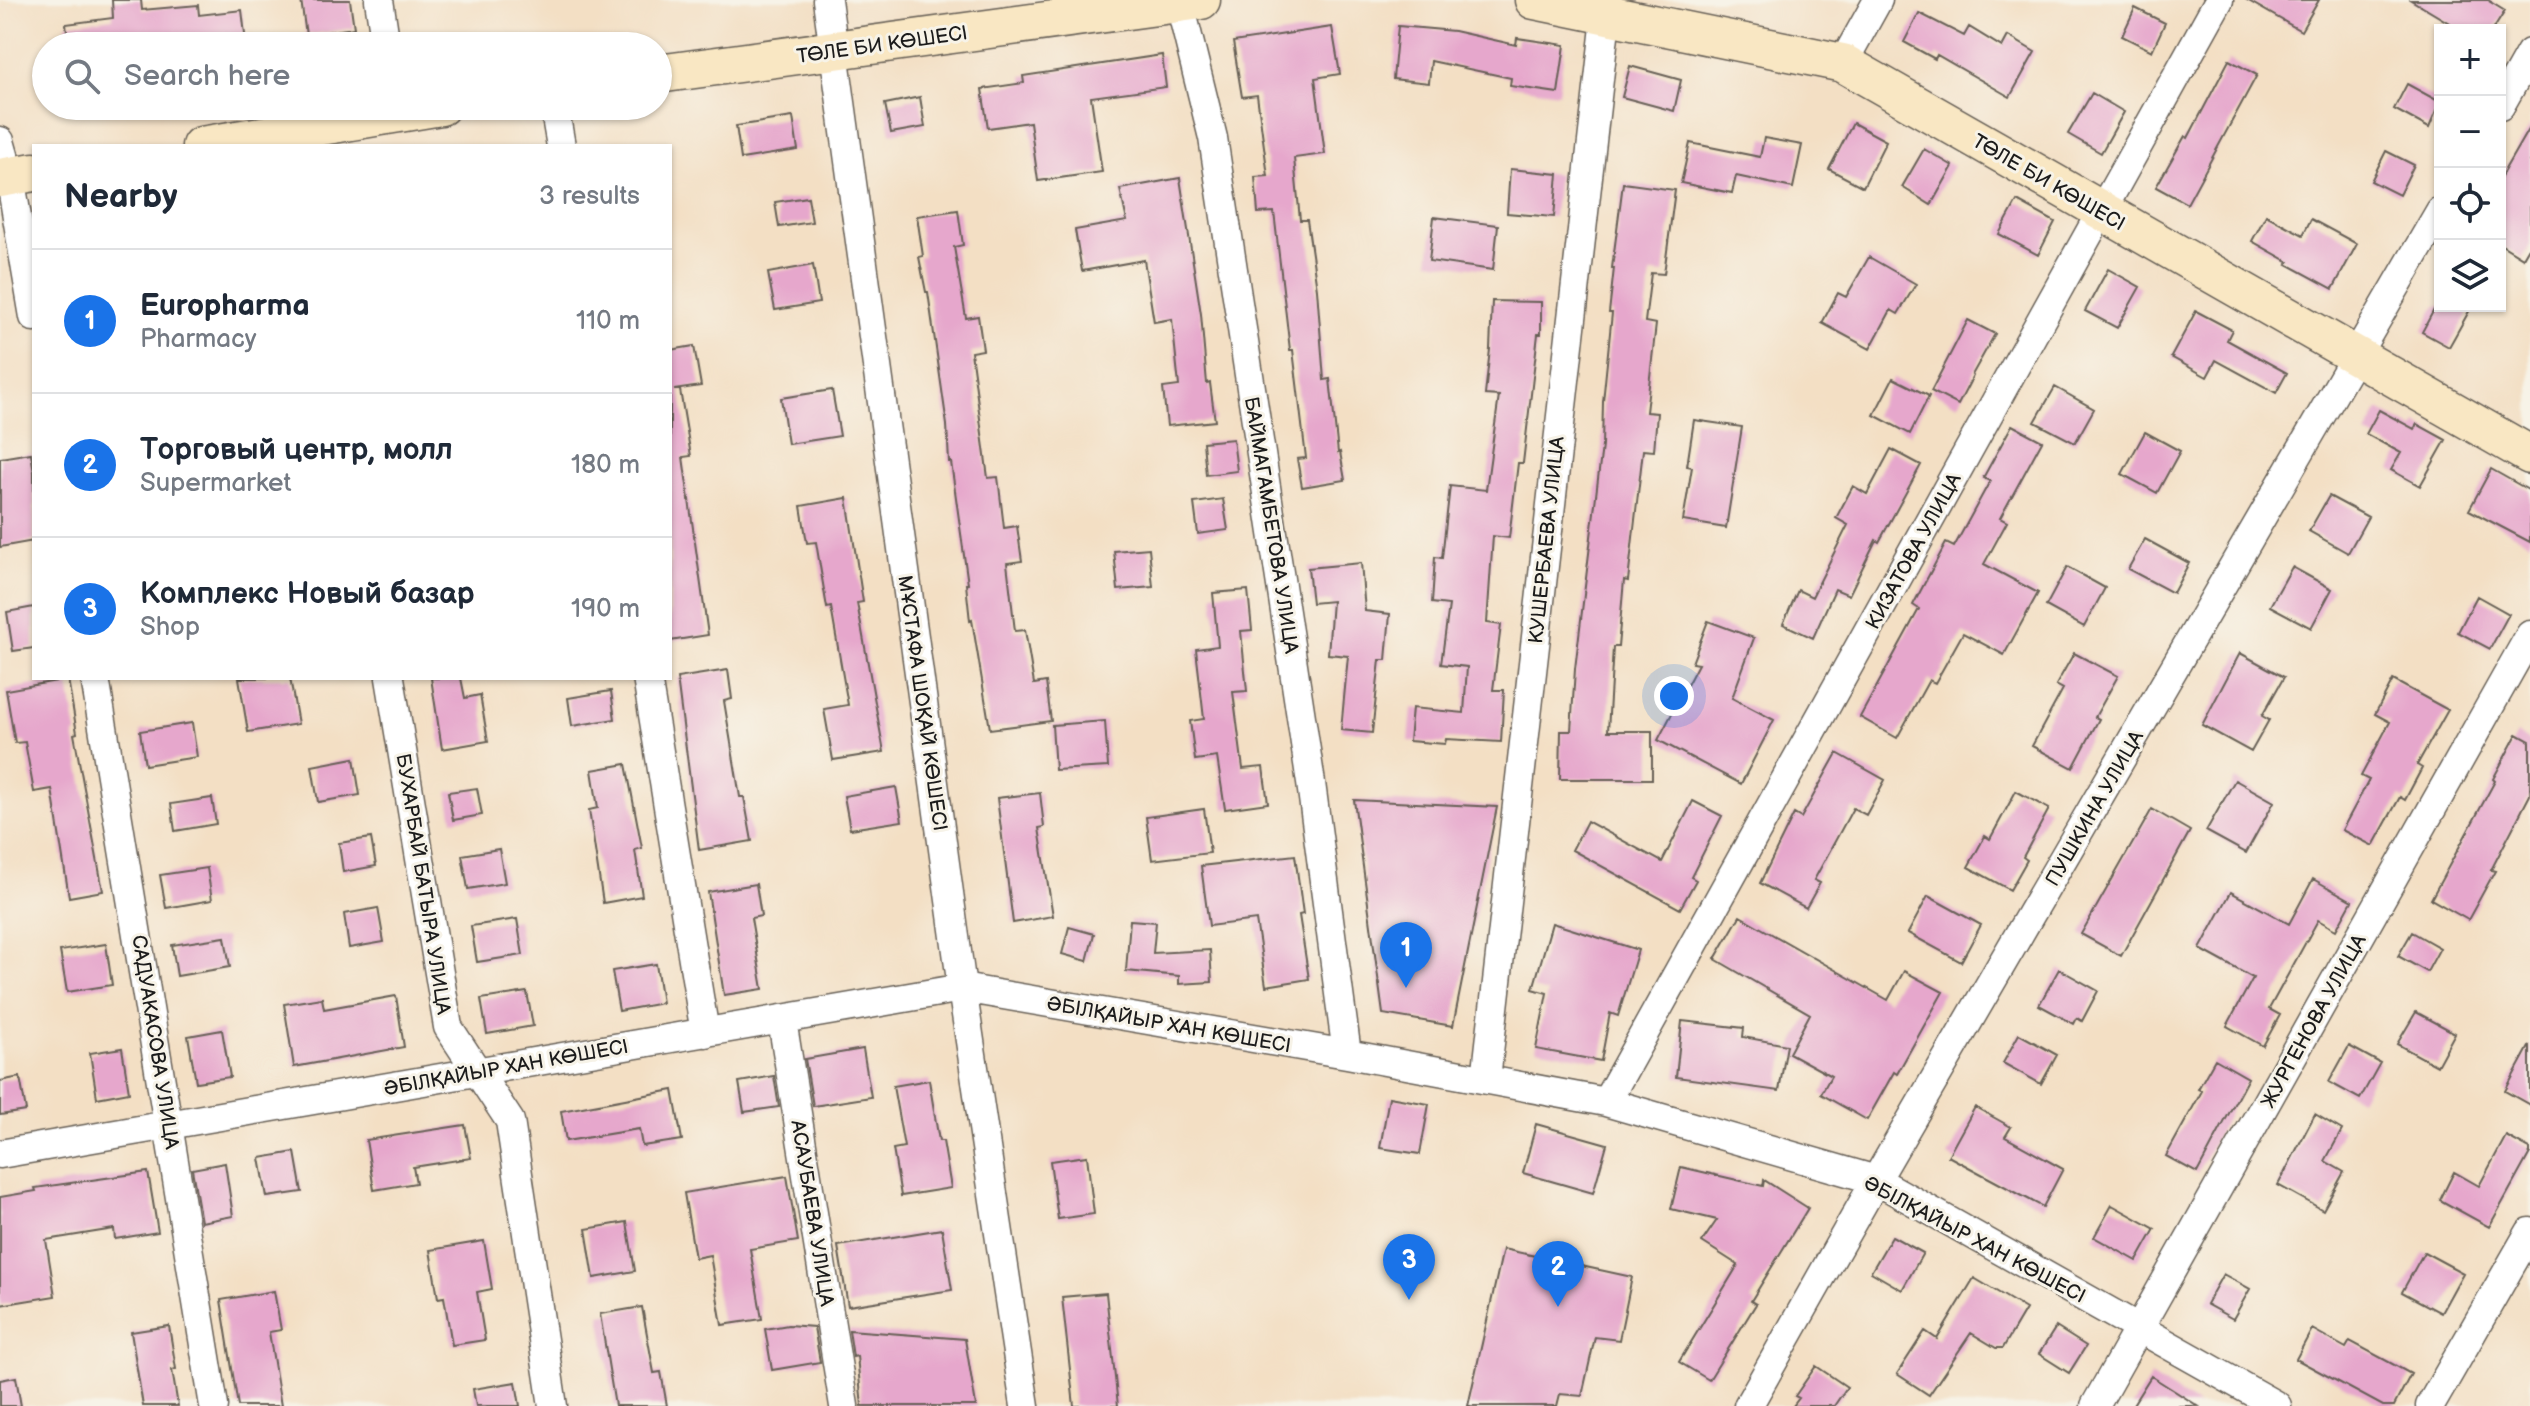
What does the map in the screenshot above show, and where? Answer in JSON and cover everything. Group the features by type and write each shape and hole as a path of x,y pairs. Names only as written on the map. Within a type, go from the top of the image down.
{"street":[{"path":"379,0 384,32"},
{"name":"МҰСТАФА ШОҚАЙ КӨШЕСІ","path":"827,0 962,988 1025,1406"},
{"name":"ТӨЛЕ БИ КӨШЕСІ","path":"1534,0 1607,7 1843,63 2530,455"},
{"path":"1843,63 1878,0"},
{"name":"КИЗАТОВА УЛИЦА","path":"1606,1102 2219,0"},
{"name":"ТӨЛЕ БИ КӨШЕСІ","path":"672,72 1186,1"},
{"name":"БАЙМАГАМБЕТОВА УЛИЦА","path":"1186,1 1213,138 1311,783 1347,1054"},
{"name":"КУШЕРБАЕВА УЛИЦА","path":"1486,1079 1607,7"},
{"path":"2506,96 2530,53"},
{"path":"226,144 299,138 361,120"},
{"path":"556,120 561,144"},
{"path":"11,166 32,304"},
{"name":"ПУШКИНА УЛИЦА","path":"1748,1406 1876,1180 2358,357 2434,222"},
{"name":"ЖУРГЕНОВА УЛИЦА","path":"2095,1406 2530,635"},
{"name":"САДУАКАСОВА УЛИЦА","path":"95,680 214,1406"},
{"name":"БУХАРБАЙ БАТЫРА УЛИЦА","path":"390,680 448,1027 510,1121 553,1406"},
{"path":"647,680 705,1033"},
{"name":"ӘБІЛҚАЙЫР ХАН КӨШЕСІ","path":"0,1154 962,988 1606,1102 1876,1180 2277,1406"},
{"name":"АСАУБАЕВА УЛИЦА","path":"782,1020 844,1406"},
{"path":"2430,1406 2530,1232"}],"building":[{"path":"112,0 141,0 142,10 198,5 199,15 242,10 245,32 67,32 66,24 113,18"},
{"path":"301,0 350,0 354,28 306,32"},
{"path":"2247,0 2319,0 2301,31"},
{"path":"2411,0 2487,0 2505,11 2497,24 2451,24"},
{"path":"2135,8 2165,23 2152,51 2122,36"},
{"path":"1919,13 1964,36 1969,27 2002,47 2008,36 2035,52 2010,97 1937,55 1935,59 1904,42"},
{"path":"1398,26 1454,31 1516,45 1517,38 1565,45 1558,93 1510,86 1511,78 1431,61 1429,83 1393,79"},
{"path":"1332,27 1340,74 1315,78 1325,154 1294,158 1300,220 1307,220 1317,289 1324,380 1330,379 1338,453 1345,480 1302,487 1297,459 1306,458 1274,212 1258,213 1255,177 1268,176 1257,95 1242,97 1233,42"},
{"path":"1162,55 1166,87 1091,97 1102,172 1038,181 1030,122 988,128 982,89 1024,83 1023,76"},
{"path":"2229,60 2257,75 2187,204 2156,187 2185,136 2188,138"},
{"path":"1630,66 1681,80 1674,111 1622,97"},
{"path":"2407,84 2434,99 2434,116 2429,128 2394,109"},
{"path":"2092,93 2124,112 2101,153 2068,134"},
{"path":"920,97 925,127 891,133 885,104"},
{"path":"793,117 798,150 741,159 736,126"},
{"path":"1853,123 1886,141 1863,187 1829,169"},
{"path":"2530,126 2530,246 2523,258 2506,248 2506,168"},
{"path":"1764,138 1802,145 1793,188 1736,176 1732,193 1681,183 1690,143 1760,157"},
{"path":"1924,149 1953,166 1931,205 1902,187"},
{"path":"2386,151 2414,165 2399,195 2371,181"},
{"path":"1510,169 1558,174 1554,217 1507,213"},
{"path":"1180,178 1201,314 1207,384 1210,383 1215,421 1167,426 1163,388 1179,386 1172,319 1154,322 1144,260 1082,271 1075,230 1127,221 1120,189"},
{"path":"1623,183 1675,190 1664,274 1651,273 1645,322 1656,324 1646,412 1657,413 1654,451 1643,450 1628,581 1624,580 1618,647 1613,647 1608,731 1652,731 1652,779 1560,779 1561,731 1571,731 1575,669 1602,446 1612,313 1609,313 1612,268"},
{"path":"808,197 812,222 779,227 775,202"},
{"path":"2017,201 2055,222 2038,255 1999,234"},
{"path":"958,210 963,245 954,247 966,318 978,316 983,350 971,352 988,478 998,477 1004,528 1017,526 1022,561 1007,563 1015,631 1025,630 1034,684 1046,682 1051,721 990,729 970,621 947,425 928,292 919,257 923,256 917,216"},
{"path":"2266,215 2303,235 2311,219 2357,244 2333,289 2252,241"},
{"path":"1434,217 1498,225 1493,270 1429,261"},
{"path":"1869,257 1916,284 1898,314 1891,310 1870,349 1822,323 1838,293 1846,297"},
{"path":"813,265 819,303 775,310 768,273"},
{"path":"2108,269 2140,287 2117,328 2085,311"},
{"path":"1492,301 1541,302 1541,334 1538,334 1523,463 1518,463 1509,538 1493,536 1487,623 1501,625 1493,690 1504,690 1501,742 1446,739 1445,744 1409,741 1412,708 1464,713 1467,667 1441,664 1449,605 1432,603 1435,557 1442,558 1450,486 1486,490 1499,396 1485,395"},
{"path":"2434,310 2469,312 2449,347 2422,332"},
{"path":"2196,311 2232,330 2227,340 2287,373 2276,393 2216,360 2207,377 2171,357"},
{"path":"1968,320 1995,334 1958,405 1931,391"},
{"path":"694,346 701,386 674,390 680,390 691,456 683,457 708,635 672,641 672,350"},
{"path":"1893,378 1929,396 1910,434 1874,415"},
{"path":"2055,387 2094,409 2075,443 2035,422"},
{"path":"832,390 840,436 788,444 781,398"},
{"path":"2379,410 2414,429 2417,424 2446,440 2420,486 2391,470 2401,453 2366,434"},
{"path":"1694,420 1742,427 1726,528 1683,521 1692,467 1687,466"},
{"path":"2012,425 2042,441 2000,518 2007,522 1984,564 2038,593 2004,655 1963,633 1935,683 1929,680 1897,738 1860,717 1919,609 1913,605 1946,543 1954,547 1990,481 1983,478"},
{"path":"2145,432 2180,451 2157,493 2122,474"},
{"path":"1233,439 1237,471 1206,475 1203,442"},
{"path":"1891,449 1921,465 1879,542 1876,540 1849,595 1835,589 1813,638 1783,624 1798,590 1812,597 1848,525 1836,518 1853,486 1867,494"},
{"path":"31,453 32,541 0,547 0,458"},
{"path":"2491,469 2530,491 2530,542 2469,510"},
{"path":"2329,496 2368,517 2348,553 2309,531"},
{"path":"847,498 863,602 857,603 884,752 833,760 824,709 848,705 816,542 807,543 801,506"},
{"path":"1223,499 1228,530 1198,534 1194,503"},
{"path":"2145,539 2189,563 2173,593 2128,569"},
{"path":"1149,548 1153,587 1118,590 1114,551"},
{"path":"1361,563 1365,611 1390,614 1386,660 1380,660 1372,733 1341,730 1348,656 1328,654 1332,601 1312,603 1308,568"},
{"path":"2067,567 2105,588 2084,627 2046,606"},
{"path":"2292,567 2332,589 2311,628 2270,606"},
{"path":"1248,590 1252,630 1241,631 1247,691 1233,692 1243,769 1263,767 1268,803 1225,809 1217,757 1195,760 1190,721 1204,719 1196,649 1218,646 1213,593"},
{"path":"2477,596 2509,614 2490,649 2458,632"},
{"path":"32,607 32,648 13,651 7,612"},
{"path":"1708,621 1754,638 1732,698 1774,720 1741,784 1658,740 1698,664 1692,663"},
{"path":"2074,653 2118,676 2095,717 2099,719 2073,768 2032,746 2063,689 2056,685"},
{"path":"2240,653 2284,677 2262,716 2269,720 2251,752 2202,725"},
{"path":"728,670 732,699 724,701 740,797 744,797 752,841 699,850 677,678"},
{"path":"68,680 77,733 74,734 103,891 69,897 52,789 34,792 25,742 15,743 6,690"},
{"path":"239,680 290,680 298,724 248,732"},
{"path":"431,680 461,680 465,698 480,695 488,741 442,749"},
{"path":"2393,680 2448,710 2417,765 2422,768 2405,800 2400,797 2373,846 2342,830 2369,780 2361,776 2390,722 2375,714"},
{"path":"611,691 615,719 572,726 568,698"},
{"path":"1105,721 1108,767 1055,770 1052,725"},
{"path":"192,723 197,757 145,765 140,731"},
{"path":"2517,734 2530,741 2530,795 2491,870 2495,871 2468,920 2431,899"},
{"path":"1837,753 1885,780 1866,815 1853,808 1814,880 1820,883 1806,908 1760,883 1794,814 1801,818"},
{"path":"354,758 360,795 318,802 312,766"},
{"path":"626,764 642,848 635,850 642,896 603,903 589,810 598,808 592,770"},
{"path":"2235,780 2274,802 2246,853 2206,831"},
{"path":"896,787 902,821 850,829 844,796"},
{"path":"477,788 482,815 453,820 448,792"},
{"path":"2016,791 2049,809 2023,857 2027,860 2010,890 1968,867 1985,836 1990,839"},
{"path":"1040,793 1044,827 1039,828 1053,916 1013,923 997,798"},
{"path":"212,798 216,824 175,831 171,804"},
{"path":"1354,800 1497,807 1453,1026 1383,1014"},
{"path":"1693,801 1722,816 1691,877 1696,880 1680,909 1572,850 1587,821 1662,862"},
{"path":"1204,809 1210,853 1152,860 1146,817"},
{"path":"2152,809 2190,831 2121,956 2081,934"},
{"path":"371,838 376,866 343,872 339,843"},
{"path":"499,849 505,883 468,889 462,855"},
{"path":"1295,855 1303,914 1299,915 1309,979 1266,986 1256,920 1209,926 1201,866"},
{"path":"207,868 212,900 166,908 160,875"},
{"path":"2313,879 2352,901 2336,930 2318,920 2269,1009 2280,1015 2263,1046 2227,1026 2253,978 2200,949 2231,892 2289,924"},
{"path":"756,884 761,916 751,918 763,989 724,995 708,892"},
{"path":"1928,896 1981,925 1961,962 1908,933"},
{"path":"378,908 384,942 349,948 344,914"},
{"path":"1740,916 1888,1000 1904,971 1943,992 1867,1120 1821,1094 1831,1076 1789,1053 1810,1014 1715,959"},
{"path":"517,919 523,955 477,962 471,926"},
{"path":"1130,920 1156,922 1153,953 1210,950 1212,982 1179,984 1179,976 1126,971"},
{"path":"1552,923 1638,950 1618,1016 1610,1013 1601,1061 1536,1049 1547,993 1533,989"},
{"path":"1069,927 1094,934 1087,961 1062,954"},
{"path":"2412,932 2440,948 2427,972 2398,956"},
{"path":"225,937 230,967 177,976 172,945"},
{"path":"106,944 112,985 67,992 60,951"},
{"path":"656,964 662,1003 619,1011 612,971"},
{"path":"2059,969 2098,991 2082,1021 2077,1018 2074,1024 2039,1005"},
{"path":"527,992 533,1026 487,1034 481,999"},
{"path":"396,996 404,1047 294,1067 284,1004 322,998 324,1009"},
{"path":"2416,1012 2455,1033 2437,1066 2397,1044"},
{"path":"1682,1021 1744,1028 1743,1037 1787,1045 1779,1091 1676,1077"},
{"path":"222,1030 230,1077 196,1082 188,1036"},
{"path":"2019,1034 2057,1055 2041,1084 2003,1063"},
{"path":"2530,1045 2530,1105 2505,1091"},
{"path":"2349,1046 2380,1063 2360,1099 2329,1082"},
{"path":"122,1048 129,1092 97,1098 90,1053"},
{"path":"863,1049 871,1097 813,1106 805,1059"},
{"path":"2215,1059 2248,1078 2197,1173 2166,1156 2202,1091 2198,1089"},
{"path":"774,1076 779,1107 744,1112 739,1082"},
{"path":"20,1077 26,1111 0,1115 0,1081"},
{"path":"929,1080 951,1188 901,1196 893,1149 904,1147 893,1086"},
{"path":"673,1090 682,1140 642,1146 639,1129 566,1141 561,1111"},
{"path":"1389,1097 1429,1104 1420,1154 1380,1148"},
{"path":"1975,1107 2011,1127 2005,1137 2063,1169 2043,1207 1948,1156"},
{"path":"2315,1114 2342,1130 2325,1161 2344,1172 2323,1210 2278,1185"},
{"path":"1536,1124 1607,1144 1593,1193 1523,1173"},
{"path":"465,1125 471,1158 413,1167 416,1183 374,1190 366,1140"},
{"path":"2506,1136 2530,1149 2530,1153 2489,1227 2440,1200 2454,1172 2479,1186"},
{"path":"295,1152 302,1192 267,1197 260,1158"},
{"path":"1087,1156 1094,1214 1058,1219 1050,1161"},
{"path":"225,1163 233,1216 201,1222 192,1169"},
{"path":"1681,1167 1763,1186 1764,1180 1808,1208 1751,1301 1756,1304 1709,1380 1679,1362 1738,1265 1702,1242 1717,1220 1671,1209"},
{"path":"148,1172 158,1232 115,1239 114,1229 46,1240 55,1296 0,1305 0,1197 36,1191 35,1188"},
{"path":"787,1176 798,1241 750,1249 762,1319 722,1325 710,1255 695,1258 684,1193"},
{"path":"2112,1205 2155,1229 2137,1261 2094,1237"},
{"path":"627,1222 635,1271 594,1278 586,1229"},
{"path":"942,1229 952,1290 848,1306 838,1246"},
{"path":"1892,1236 1923,1253 1902,1290 1871,1272"},
{"path":"484,1241 492,1289 477,1292 485,1340 452,1345 444,1297 438,1298 430,1250"},
{"path":"1503,1249 1632,1277 1619,1340 1595,1337 1582,1396 1560,1394 1557,1406 1468,1406"},
{"path":"2424,1252 2463,1273 2441,1313 2402,1292"},
{"path":"2223,1274 2250,1289 2233,1319 2206,1304"},
{"path":"1974,1278 2026,1309 2003,1348 1996,1348 1971,1333 1929,1395 1897,1374 1925,1331 1937,1339"},
{"path":"274,1291 281,1330 269,1332 281,1406 238,1406 221,1300"},
{"path":"1106,1293 1118,1406 1074,1406 1062,1297"},
{"path":"642,1307 654,1373 661,1372 667,1406 615,1406 600,1314"},
{"path":"788,1325 814,1327 820,1362 772,1370 765,1329"},
{"path":"169,1326 178,1406 143,1406 131,1332"},
{"path":"2056,1327 2086,1346 2069,1373 2039,1354"},
{"path":"2312,1329 2346,1348 2350,1341 2411,1374 2394,1406 2383,1406 2296,1359"},
{"path":"849,1330 965,1339 976,1406 862,1406 857,1356 853,1357"},
{"path":"1816,1366 1847,1387 1834,1406 1793,1406 1799,1398 1795,1396"},
{"path":"2151,1376 2198,1406 2132,1406"},
{"path":"16,1377 21,1406 0,1406 0,1380"},
{"path":"516,1382 520,1406 476,1406 473,1389"}],"place":[{"name":"Europharma","path":"1406,988"},
{"name":"Комплекс Новый базар","path":"1409,1300"},
{"name":"Торговый центр, молл","path":"1558,1307"}]}
